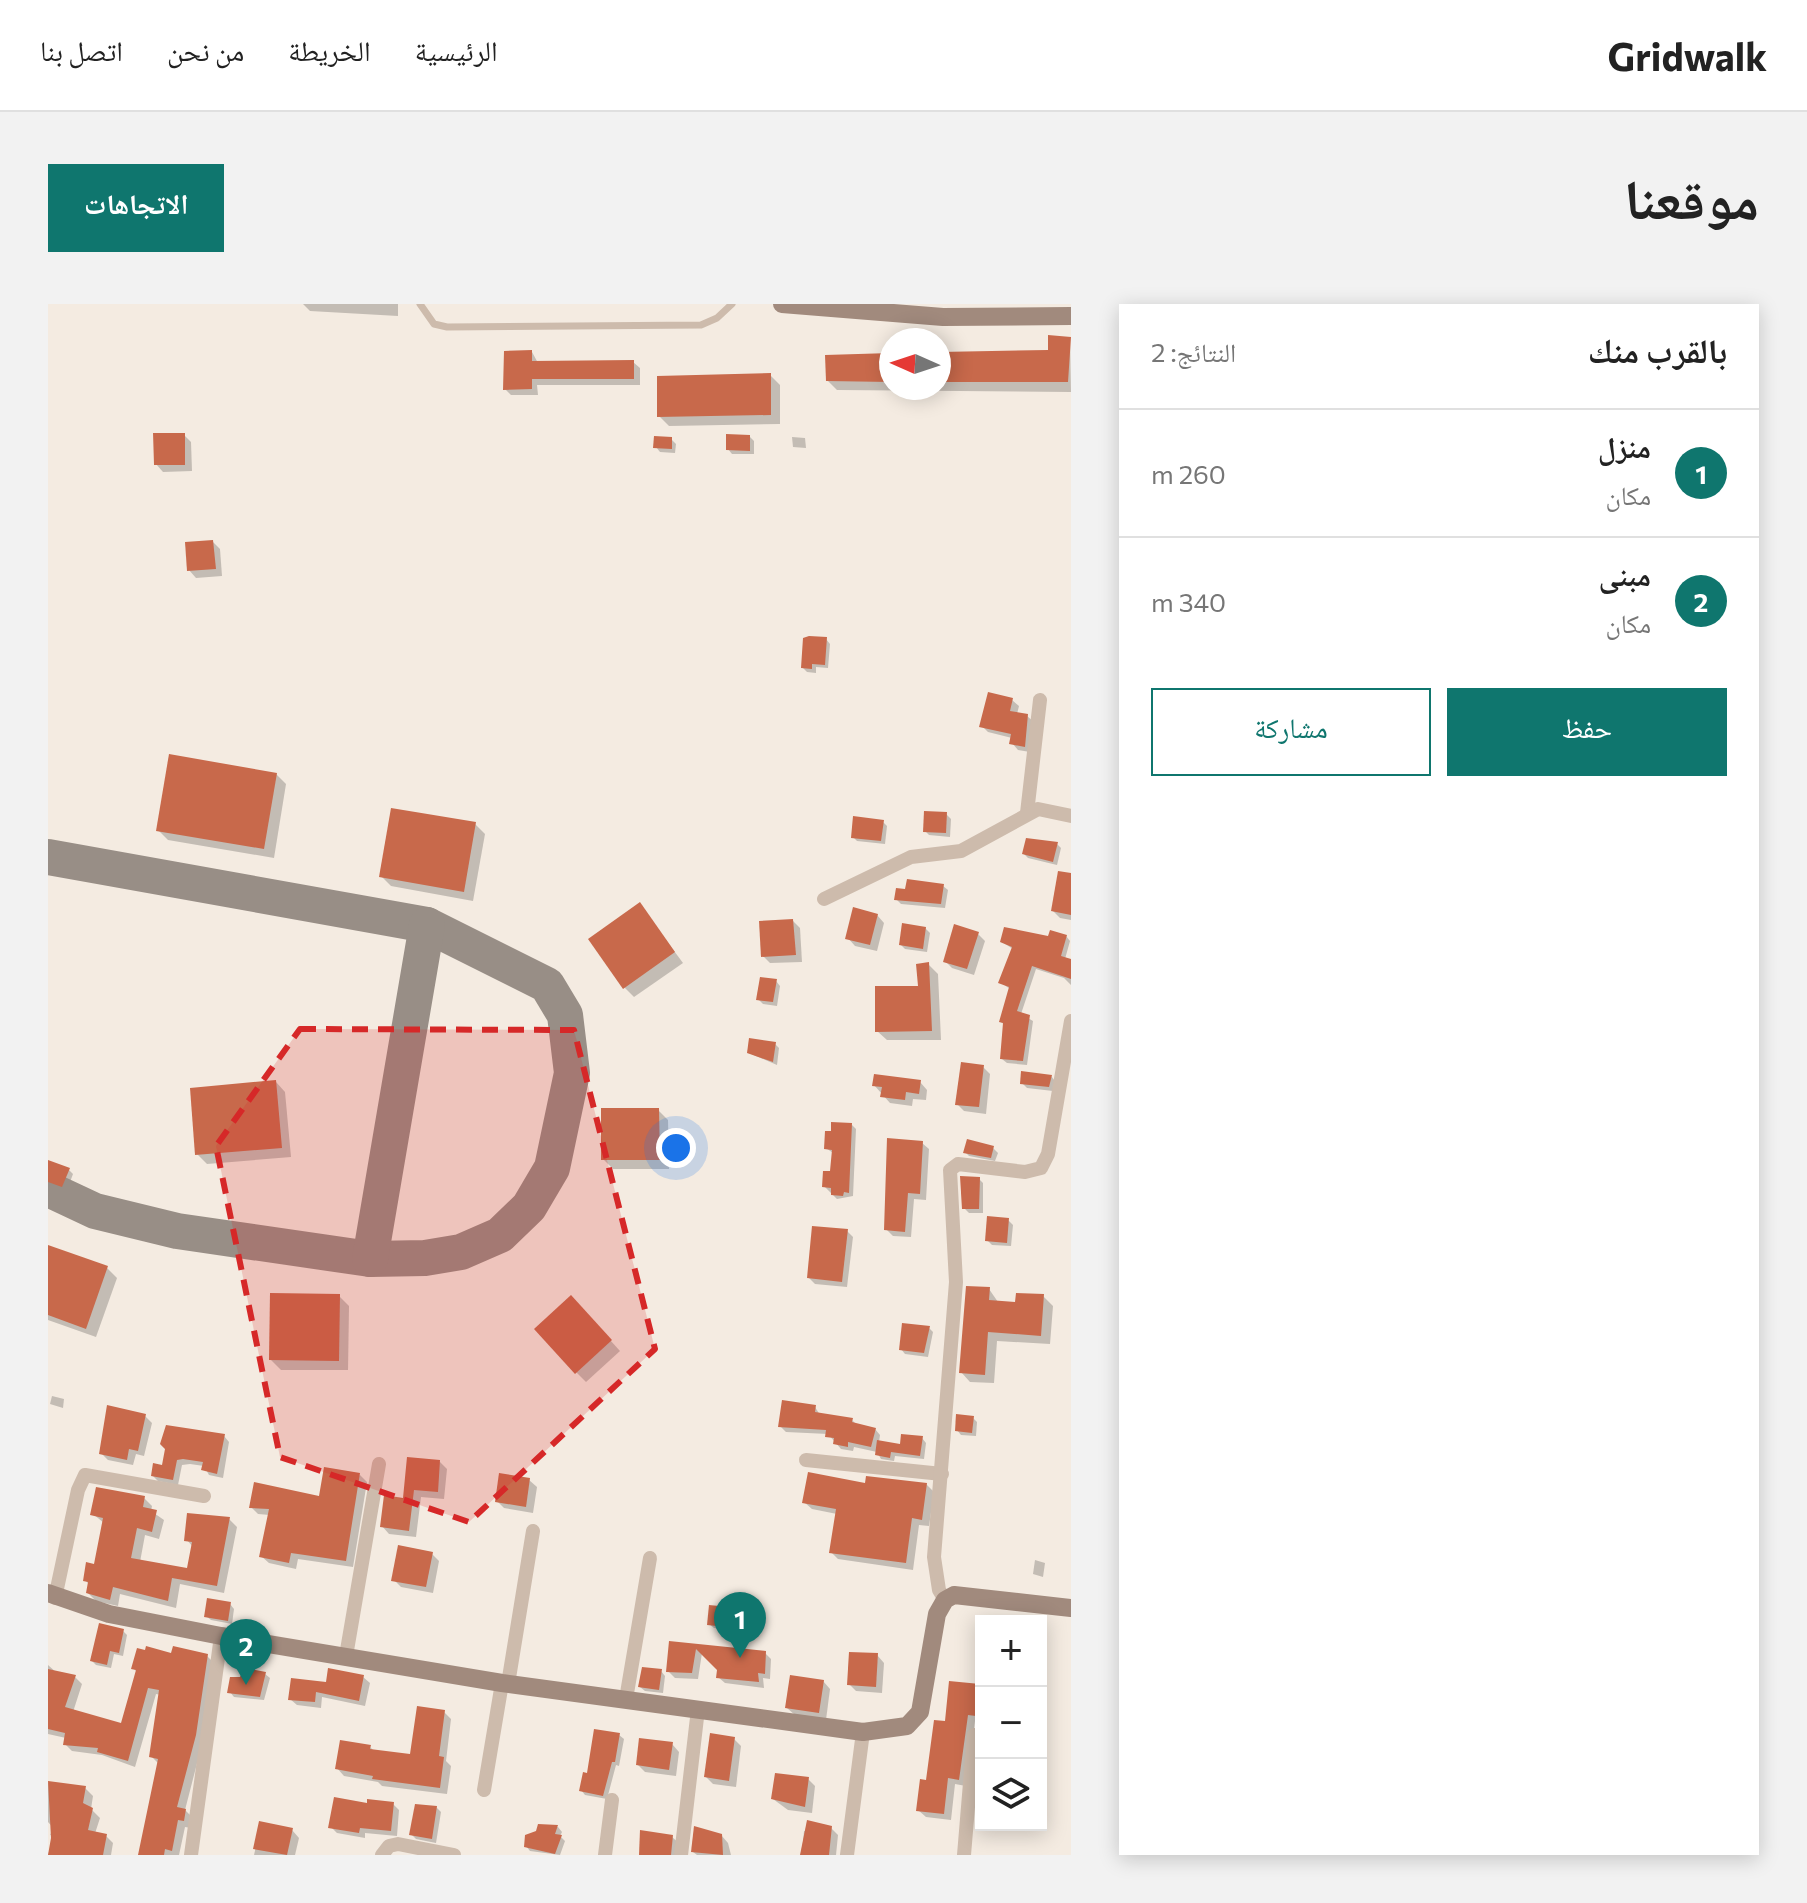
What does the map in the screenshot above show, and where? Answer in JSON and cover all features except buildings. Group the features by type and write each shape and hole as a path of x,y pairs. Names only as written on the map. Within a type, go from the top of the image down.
{"main road":[{"path":"782,304 943,317 1071,316"},
{"path":"52,1596 109,1614 221,1636 505,1683 863,1732 907,1726 920,1712 937,1614 945,1600 965,1594 1071,1608"}],"street":[{"path":"1027,813 1040,700"},
{"path":"824,899 911,857 961,851 1027,813 1045,809 1071,816"},
{"path":"945,1600 939,1590 934,1557 956,1282 950,1170 958,1164 1025,1172 1041,1168 1048,1154 1071,1021"},
{"path":"806,1460 942,1474"},
{"path":"346,1656 379,1464"},
{"path":"52,1596 78,1490 85,1475 204,1496"},
{"path":"484,1790 533,1531"},
{"path":"626,1699 650,1558"},
{"path":"191,1855 221,1636"},
{"path":"681,1855 698,1709"},
{"path":"847,1855 863,1732"},
{"path":"964,1855 974,1735"},
{"path":"605,1855 612,1800"},
{"path":"382,1855 389,1846 398,1844 454,1855"}],"lane":[{"path":"420,304 434,324 463,327 701,325 717,318 732,304"}],"highlighted area":[{"path":"300,1029 574,1030 655,1349 469,1522 280,1457 216,1146"}],"taxiway":[{"path":"48,857 427,925 547,985 565,1015 572,1073 552,1168 529,1207 500,1235 461,1252 425,1258 370,1259 177,1231 95,1211 48,1189"},
{"path":"370,1259 427,925"}],"place":[{"name":"منزل","path":"740,1658"},
{"name":"مبنى","path":"246,1685"}]}
